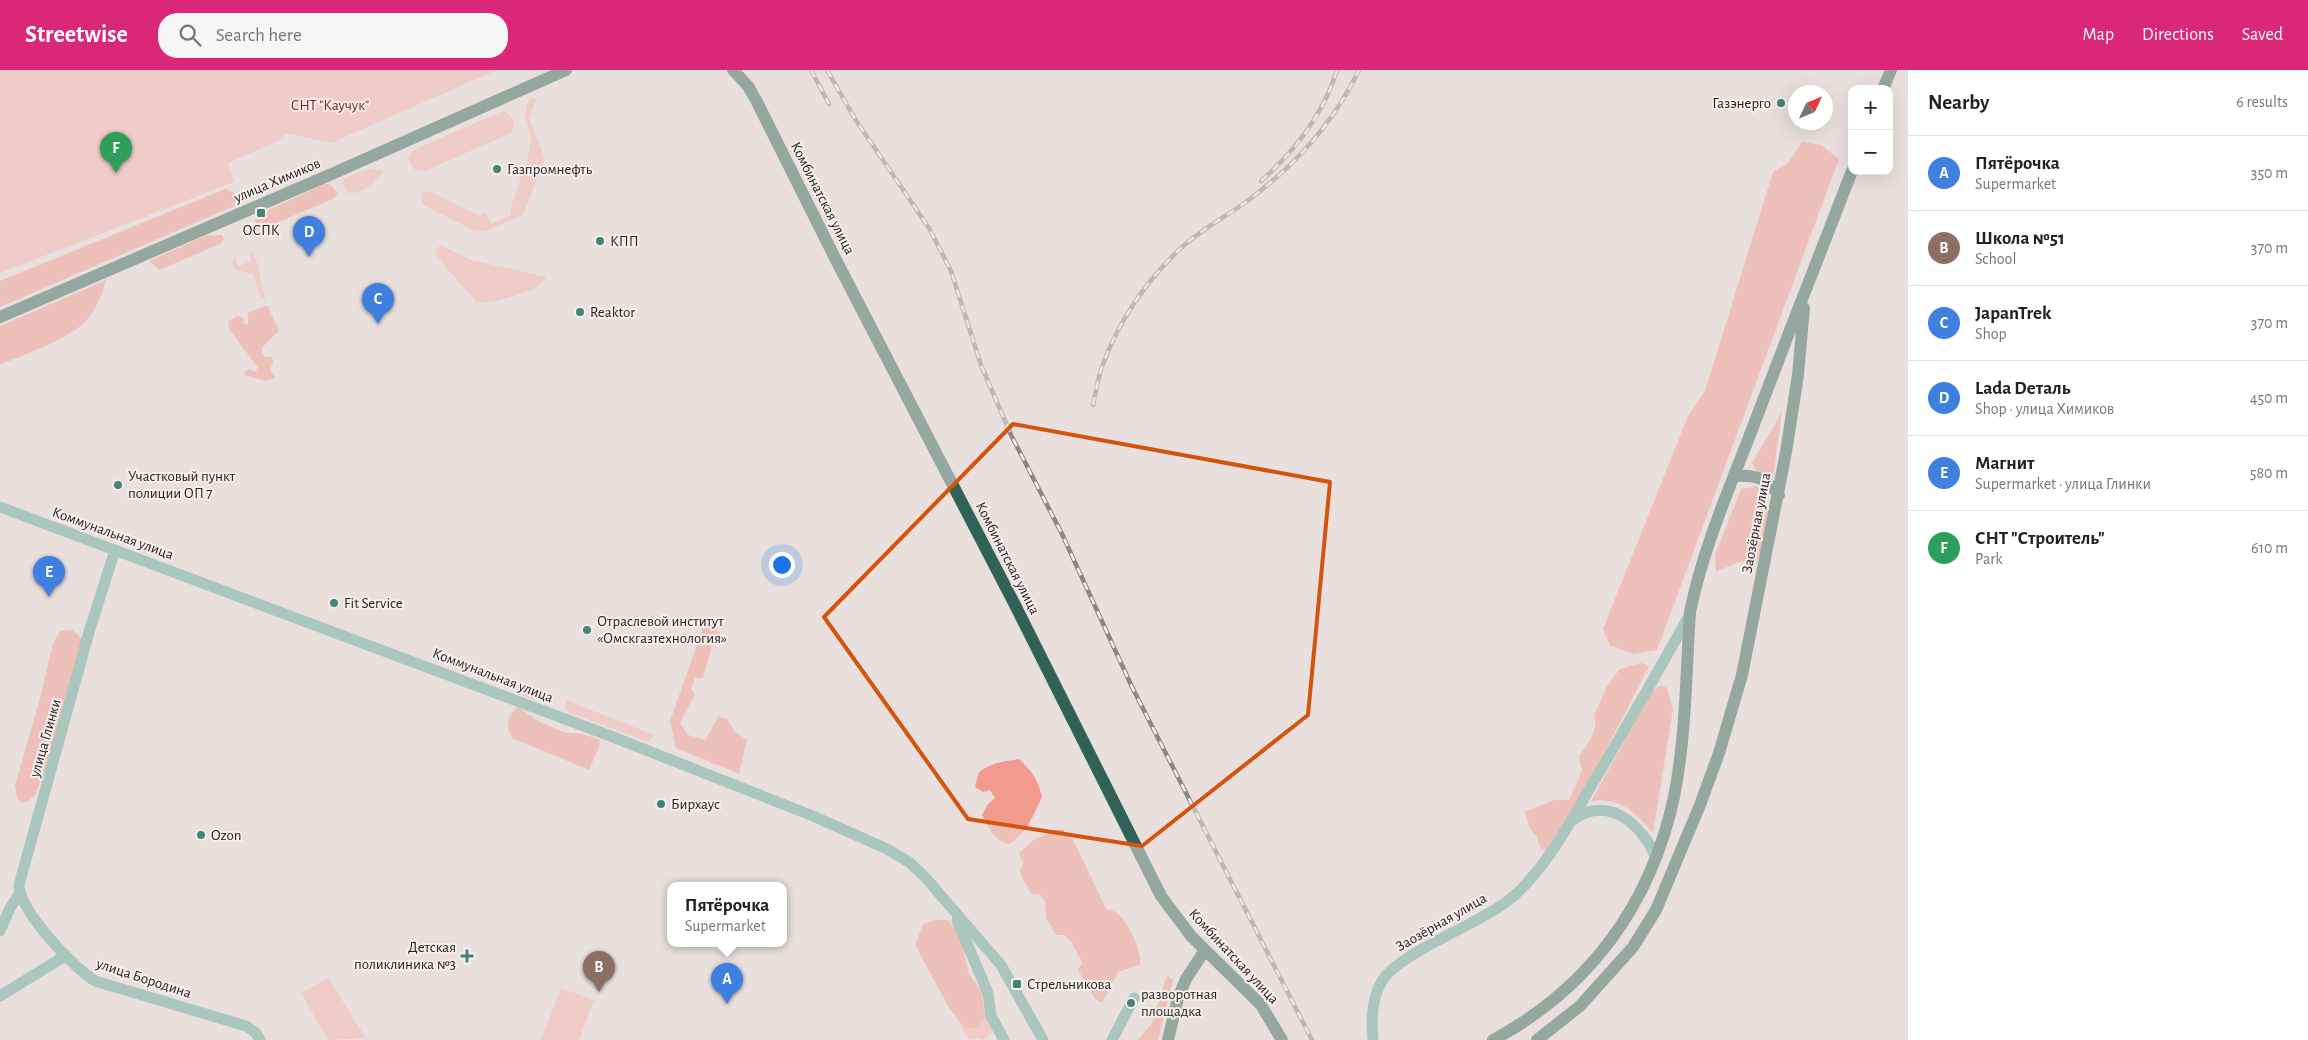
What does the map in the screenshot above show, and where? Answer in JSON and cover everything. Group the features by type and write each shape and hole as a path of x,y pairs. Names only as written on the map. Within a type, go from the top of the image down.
{"main road":[{"name":"улица Химиков","path":"0,318 352,166 566,70"},
{"name":"Комбинатская улица","path":"734,70 748,86 756,100 1161,896 1175,917 1205,950 1261,1005 1282,1040"},
{"path":"1885,85 1891,70"},
{"path":"1806,290 1850,175"},
{"name":"Заозёрная улица","path":"1493,1040 1538,1013 1593,963 1617,934 1634,906 1656,858 1674,796 1680,753 1690,612 1707,549 1806,290"},
{"name":"Заозёрная улица","path":"1537,1040 1580,1006 1633,947 1656,910 1700,806 1735,703 1778,495 1798,375 1806,290"},
{"path":"1734,476 1750,476 1763,479 1771,485 1778,495"},
{"path":"1168,1040 1178,998 1186,979 1205,950"}],"street":[{"name":"Коммунальная улица","path":"0,507 462,679 848,831 887,849 909,862 925,877 1001,965 1043,1040"},
{"name":"улица Глинки","path":"0,931 10,908 20,894 22,875 89,632 115,550"},
{"name":"Заозёрная улица","path":"1373,1040 1374,1001 1383,980 1390,971 1412,956 1486,917 1509,900 1528,882 1583,800 1690,612"},
{"path":"1569,823 1581,814 1591,811 1609,812 1625,818 1645,836 1656,858"},
{"name":"улица Бородина","path":"20,894 36,921 66,956 82,973 95,981 246,1026 256,1033 260,1040"},
{"name":"Коммунальная улица","path":"952,909 982,976 988,993 991,1016 1004,1040"},
{"path":"0,996 66,956"},
{"path":"1112,1040 1134,998"}],"highlighted area":[{"path":"1013,424 1330,482 1308,715 1142,846 968,819 824,617"}],"green space":[{"name":"СНТ \"Каучук\"","path":"0,70 497,70 331,143 287,133 276,142 228,163 234,182 0,273"},
{"path":"531,97 536,100 529,118 545,159 523,215 489,230 476,232 422,204 421,194 429,191 473,213 480,215 486,213 491,224 510,215 530,147 526,111"},
{"path":"503,111 510,115 514,121 512,131 509,134 425,171 415,170 409,161 409,155 415,149"},
{"path":"376,169 385,171 368,187 358,192 346,192 342,182 344,178 366,170"},
{"path":"440,245 471,260 547,277 535,289 498,301 477,303 437,257 435,252"},
{"path":"250,250 257,261 266,300 260,296 253,274 235,270 232,264 234,256 238,266 251,261"},
{"path":"507,678 545,690 533,700 522,695"},
{"path":"566,700 654,735 649,742 565,711"},
{"path":"328,978 366,1038 328,1040 301,993"},
{"path":"561,988 594,1000 579,1040 541,1040"},
{"path":"980,1000 993,1032 983,1040 978,1038 969,1040 951,1007"}],"shaded area":[{"path":"1802,142 1821,145 1839,159 1657,650 1633,654 1610,645 1603,629 1688,416 1705,391 1773,172 1788,163"},
{"path":"324,184 330,184 338,194 333,199 264,228 257,227 255,220 258,215"},
{"path":"225,189 233,192 237,199 234,206 0,307 0,281"},
{"path":"222,235 224,239 220,244 159,270 149,261 205,236"},
{"path":"106,280 97,304 83,324 54,342 0,365 0,326"},
{"path":"267,305 279,330 262,348 262,353 265,357 272,357 273,363 270,369 275,378 266,381 244,375 250,369 254,372 258,368 230,330 228,321 238,316 244,319 243,323 248,325 248,313"},
{"path":"1782,412 1773,477 1757,471 1752,463"},
{"path":"1756,486 1763,493 1767,502 1768,512 1757,563 1738,562 1716,572 1715,555 1741,489"},
{"path":"713,626 722,636 713,642 703,678 695,678 691,689 695,694 680,723 688,735 706,740 718,716 727,719 734,731 747,740 739,774 676,748 670,721 703,628"},
{"path":"72,630 83,639 46,767 36,793 29,801 21,803 17,798 15,785 39,702 53,644 60,631"},
{"path":"1641,663 1649,666 1600,760 1546,851 1540,848 1537,837 1530,829 1525,812 1554,800 1569,800 1582,771 1579,757 1594,732 1594,716 1607,686 1620,669"},
{"path":"1661,685 1667,688 1673,709 1653,833 1633,813 1619,804 1601,800 1591,801 1652,692"},
{"path":"518,707 538,721 566,733 578,733 599,739 600,744 589,770 512,738 508,725 512,713"},
{"path":"1019,759 1034,776 1042,797 1025,830 1009,844 996,837 982,815 988,804 995,798 990,790 983,792 975,787 979,772 988,766"},
{"path":"1055,830 1063,830 1074,841 1106,909 1115,912 1122,918 1134,938 1139,952 1140,965 1118,972 1102,1003 1095,999 1078,970 1082,963 1072,943 1065,935 1056,935 1046,918 1045,901 1040,895 1032,894 1022,879 1020,869 1023,864 1019,853 1032,841"},
{"path":"935,920 948,920 960,935 969,974 981,990 985,1018 977,1027 967,1029 949,1008 915,945 923,924"},
{"path":"1167,975 1173,980 1158,1040 1138,1040 1152,1023"}],"railway":[{"path":"811,70 829,104"},
{"path":"827,70 855,119 929,228 951,271 981,365 1011,435 1062,534 1132,687 1312,1040"},
{"path":"1261,181 1286,157 1307,131 1324,102 1337,70"},
{"path":"1093,405 1100,374 1110,347 1126,316 1157,273 1181,248 1246,202 1281,174 1296,159 1325,126 1349,90 1359,70"}],"place":[{"name":"Газэнерго","path":"1781,103"},
{"name":"Газпромнефть","path":"497,169"},
{"name":"СНТ \"Строитель\"","path":"116,173"},
{"name":"ОСПК","path":"261,213"},
{"name":"КПП","path":"600,241"},
{"name":"Lada Dеталь","path":"309,257"},
{"name":"Reaktor","path":"580,312"},
{"name":"JapanTrek","path":"378,324"},
{"name":"Участковый пункт полиции ОП 7","path":"118,485"},
{"name":"Магнит","path":"49,597"},
{"name":"Fit Service","path":"334,603"},
{"name":"Отраслевой институт «Омскгазтехнология»","path":"587,630"},
{"name":"Бирхаус","path":"661,804"},
{"name":"Ozon","path":"201,835"},
{"name":"Детская поликлиника №3","path":"467,956"},
{"name":"Стрельникова","path":"1017,984"},
{"name":"Школа №51","path":"599,992"},
{"name":"разворотная площадка","path":"1131,1003"},
{"name":"Пятёрочка","path":"727,1004"}]}
